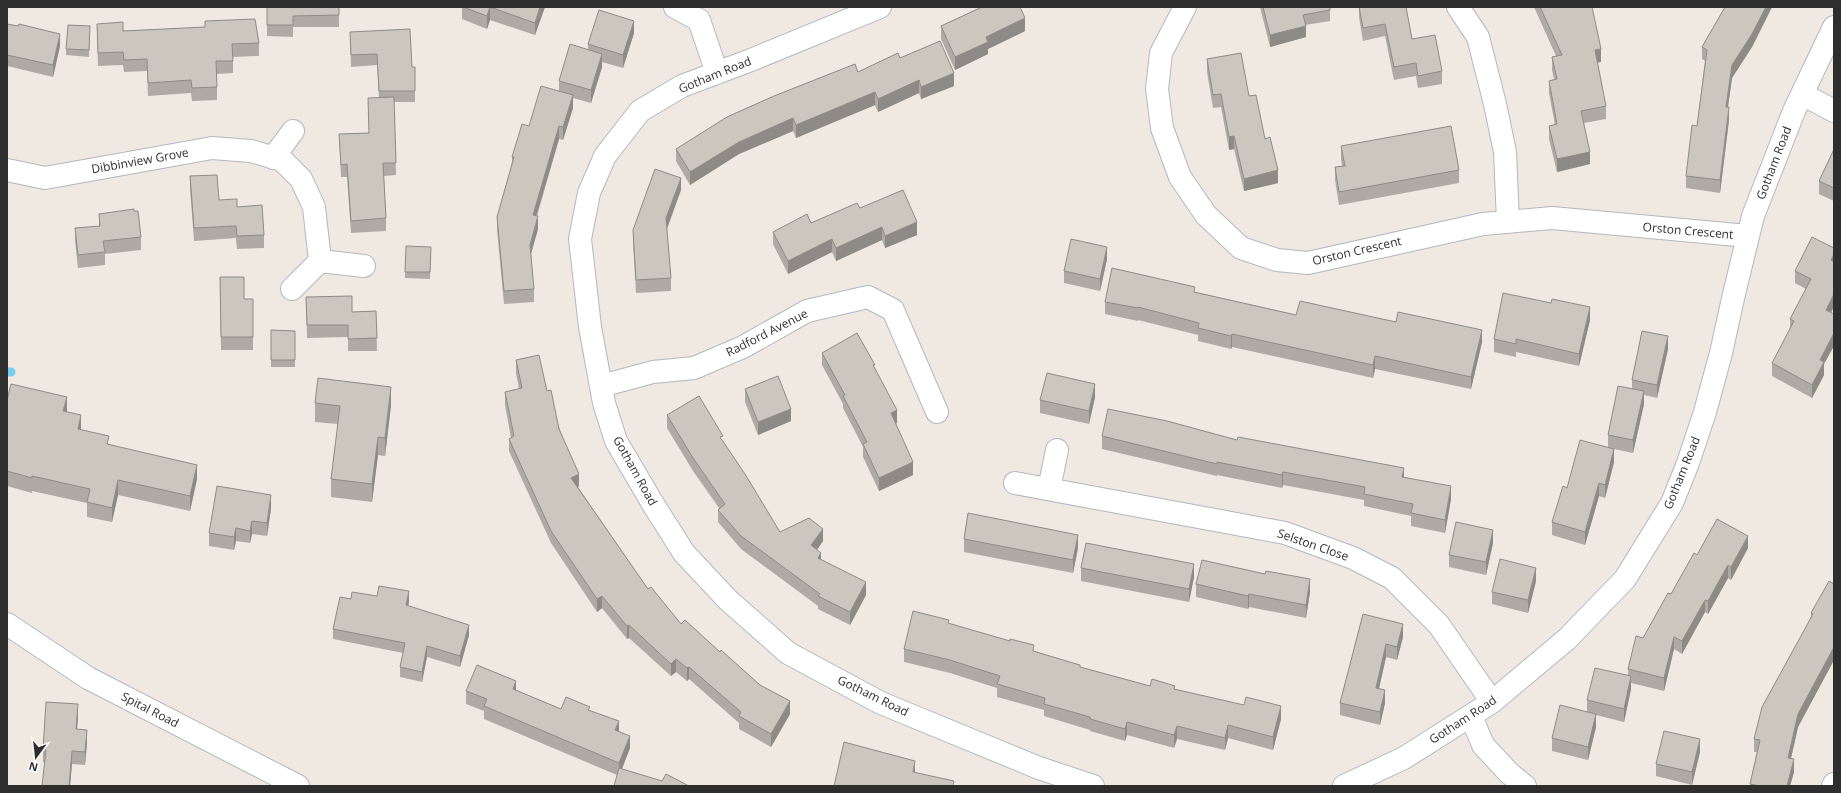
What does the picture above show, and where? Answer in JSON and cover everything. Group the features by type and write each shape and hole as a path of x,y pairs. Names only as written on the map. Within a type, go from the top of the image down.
{"street":[{"path":"675,7 699,20 717,73"},
{"name":"Gotham Road","path":"880,7 682,86 640,111 605,156 590,193 580,239 590,327 604,403 616,441 684,553 728,600 788,653 881,703 1038,768 1093,786"},
{"name":"Orston Crescent","path":"1185,7 1160,53 1157,89 1162,128 1180,177 1206,215 1241,248 1277,260 1308,263 1483,224 1552,218 1748,236"},
{"path":"1458,7 1478,37 1495,104 1505,152 1508,222"},
{"name":"Gotham Road","path":"1344,786 1404,758 1492,702 1566,639 1625,579 1672,503 1688,463 1705,412 1756,209 1802,94 1834,27"},
{"path":"1802,94 1834,111"},
{"path":"273,158 293,131"},
{"name":"Dibbinview Grove","path":"7,170 45,178 212,148 251,151 282,160 301,178 314,207 320,261"},
{"path":"292,289 320,261 364,266"},
{"name":"Radford Avenue","path":"601,386 653,372 694,368 743,347 807,312 868,297 893,310 937,412"},
{"path":"1049,489 1057,450"},
{"name":"Selston Close","path":"1015,483 1285,533 1353,558 1392,578 1439,625 1492,702"},
{"name":"Spital Road","path":"7,624 88,678 298,786"},
{"path":"1471,716 1483,745 1509,773 1525,786"}],"building":[{"path":"267,7 339,7 339,15 293,16 293,25 267,25"},
{"path":"463,7 490,7 487,16"},
{"path":"490,7 540,7 535,23"},
{"path":"980,7 1020,7 1025,18 986,37 988,42 955,57 941,26"},
{"path":"1263,7 1330,7 1330,10 1303,15 1306,26 1270,35"},
{"path":"1359,7 1406,7 1412,39 1435,35 1442,71 1418,76 1416,63 1394,67 1385,24 1363,28"},
{"path":"1540,7 1592,7 1601,49 1595,50 1606,106 1581,111 1590,152 1557,159 1549,126 1557,124 1549,81 1557,79 1552,57 1562,55"},
{"path":"1725,7 1766,7 1752,34 1732,65 1726,107 1729,107 1720,180 1686,176 1692,125 1697,126 1707,50 1702,47"},
{"path":"599,10 634,21 623,55 588,44"},
{"path":"255,19 259,43 232,44 233,61 216,61 217,87 192,88 191,80 148,83 147,59 124,60 123,52 98,53 97,24 123,22 123,31 205,27 205,21"},
{"path":"7,24 18,26 19,24 60,34 53,65 7,55"},
{"path":"68,25 90,26 89,50 66,49"},
{"path":"410,29 412,67 415,67 415,91 379,91 377,54 351,55 350,32"},
{"path":"940,41 954,73 921,87 919,80 878,99 875,92 796,125 793,118 739,142 690,172 676,149 727,117 774,96 855,64 858,72 898,53 900,58"},
{"path":"570,44 602,54 591,90 559,81"},
{"path":"1241,53 1249,96 1256,95 1265,139 1270,137 1278,170 1244,179 1234,136 1229,137 1221,94 1213,95 1207,59"},
{"path":"541,86 573,95 563,127 559,126 533,215 538,216 530,245 534,289 504,291 497,217 522,124 529,126"},
{"path":"394,97 396,163 383,163 386,218 351,221 347,164 341,165 339,134 369,133 368,98"},
{"path":"1451,126 1459,170 1339,192 1335,167 1345,166 1341,146"},
{"path":"1834,149 1834,188 1819,181"},
{"path":"655,169 681,178 666,218 671,278 636,280 633,230"},
{"path":"217,175 219,200 237,199 237,207 262,205 264,235 237,236 236,226 194,228 190,176"},
{"path":"903,190 917,222 885,236 882,227 836,248 832,239 788,261 773,232 807,214 811,223 857,203 860,208"},
{"path":"134,209 134,211 138,211 141,237 103,241 105,252 78,255 75,228 100,226 99,214"},
{"path":"1812,237 1834,248 1834,254 1831,260 1834,262 1834,294 1826,310 1834,314 1834,333 1820,360 1824,362 1812,385 1772,363 1794,321 1790,319 1811,279 1795,271"},
{"path":"1071,239 1107,247 1100,279 1064,271"},
{"path":"406,246 431,247 430,272 405,272"},
{"path":"1112,268 1195,287 1194,292 1296,315 1300,301 1396,322 1398,312 1482,330 1471,377 1375,356 1373,365 1232,334 1231,336 1198,328 1199,323 1138,307 1105,302"},
{"path":"220,277 244,277 244,299 253,299 253,337 221,337"},
{"path":"1503,293 1551,303 1552,299 1590,307 1579,354 1516,339 1516,344 1494,339"},
{"path":"352,296 352,312 376,311 377,338 348,339 348,325 307,325 306,297"},
{"path":"271,330 295,331 295,360 271,360"},
{"path":"1642,331 1668,336 1657,385 1632,380"},
{"path":"857,333 875,365 873,365 897,410 891,413 913,462 879,478 863,444 867,442 843,396 845,395 822,353"},
{"path":"539,355 547,391 551,390 559,429 579,474 571,478 648,589 651,587 681,624 685,620 720,652 721,650 760,685 790,701 771,734 739,716 741,712 689,667 687,668 676,659 671,664 629,625 627,626 602,596 597,599 551,531 509,439 514,436 505,392 522,388 516,360"},
{"path":"1047,373 1095,384 1089,411 1040,400"},
{"path":"778,376 791,409 758,422 745,389"},
{"path":"318,378 391,387 385,438 378,437 372,484 331,479 340,406 315,403"},
{"path":"11,384 67,397 63,411 81,415 78,429 109,436 107,444 197,465 190,496 118,480 112,508 87,502 90,489 32,476 32,478 7,471 7,400"},
{"path":"1618,386 1644,391 1633,440 1608,435"},
{"path":"699,396 723,436 720,437 745,474 780,532 809,518 823,529 811,545 821,553 818,558 866,582 850,612 818,596 820,594 741,536 718,510 725,504 693,458 667,415"},
{"path":"1108,409 1167,421 1237,440 1238,437 1404,468 1402,477 1451,486 1445,520 1411,513 1413,504 1364,494 1365,487 1283,472 1282,475 1217,462 1217,464 1102,436"},
{"path":"1580,440 1614,449 1605,485 1599,483 1585,532 1552,522 1563,486 1567,488"},
{"path":"217,486 271,495 267,523 252,521 250,531 236,528 234,537 209,533"},
{"path":"968,513 1078,535 1073,560 964,539"},
{"path":"1717,519 1748,536 1731,567 1728,565 1708,601 1705,600 1682,641 1674,637 1664,678 1628,669 1636,636 1643,638 1668,593 1671,594 1694,553 1697,555"},
{"path":"1456,522 1493,530 1486,562 1449,555"},
{"path":"1086,543 1194,564 1189,589 1081,568"},
{"path":"1500,559 1536,568 1528,600 1492,592"},
{"path":"1202,560 1265,574 1266,571 1310,579 1306,605 1249,594 1248,596 1196,584"},
{"path":"1829,581 1834,584 1834,647 1798,714 1788,758 1794,759 1787,786 1760,786 1750,784 1760,740 1754,739 1762,707 1813,614 1811,613"},
{"path":"379,586 409,591 406,605 469,625 460,656 427,646 422,672 400,667 405,643 333,629 340,597 351,599 352,592 377,596"},
{"path":"913,611 949,620 948,623 1010,641 1010,639 1034,645 1033,651 1080,665 1080,667 1150,686 1152,679 1175,686 1174,689 1244,705 1246,697 1281,706 1273,737 1228,725 1225,738 1177,726 1174,735 1127,722 1125,729 1044,704 1045,698 997,684 1000,676 950,660 904,649"},
{"path":"1363,614 1403,624 1397,647 1386,644 1376,688 1385,690 1380,712 1340,703"},
{"path":"477,665 516,681 513,689 561,709 566,697 590,707 588,710 619,721 615,730 630,736 619,763 484,706 487,699 466,691"},
{"path":"1595,668 1631,676 1624,709 1587,700"},
{"path":"46,702 78,704 76,729 87,730 85,752 72,751 69,786 42,786 46,750 43,749"},
{"path":"1560,705 1596,714 1588,747 1552,738"},
{"path":"1664,731 1700,739 1692,772 1656,764"},
{"path":"844,742 915,761 913,772 954,781 953,786 834,786"},
{"path":"619,768 662,781 666,774 689,786 614,786"}]}
